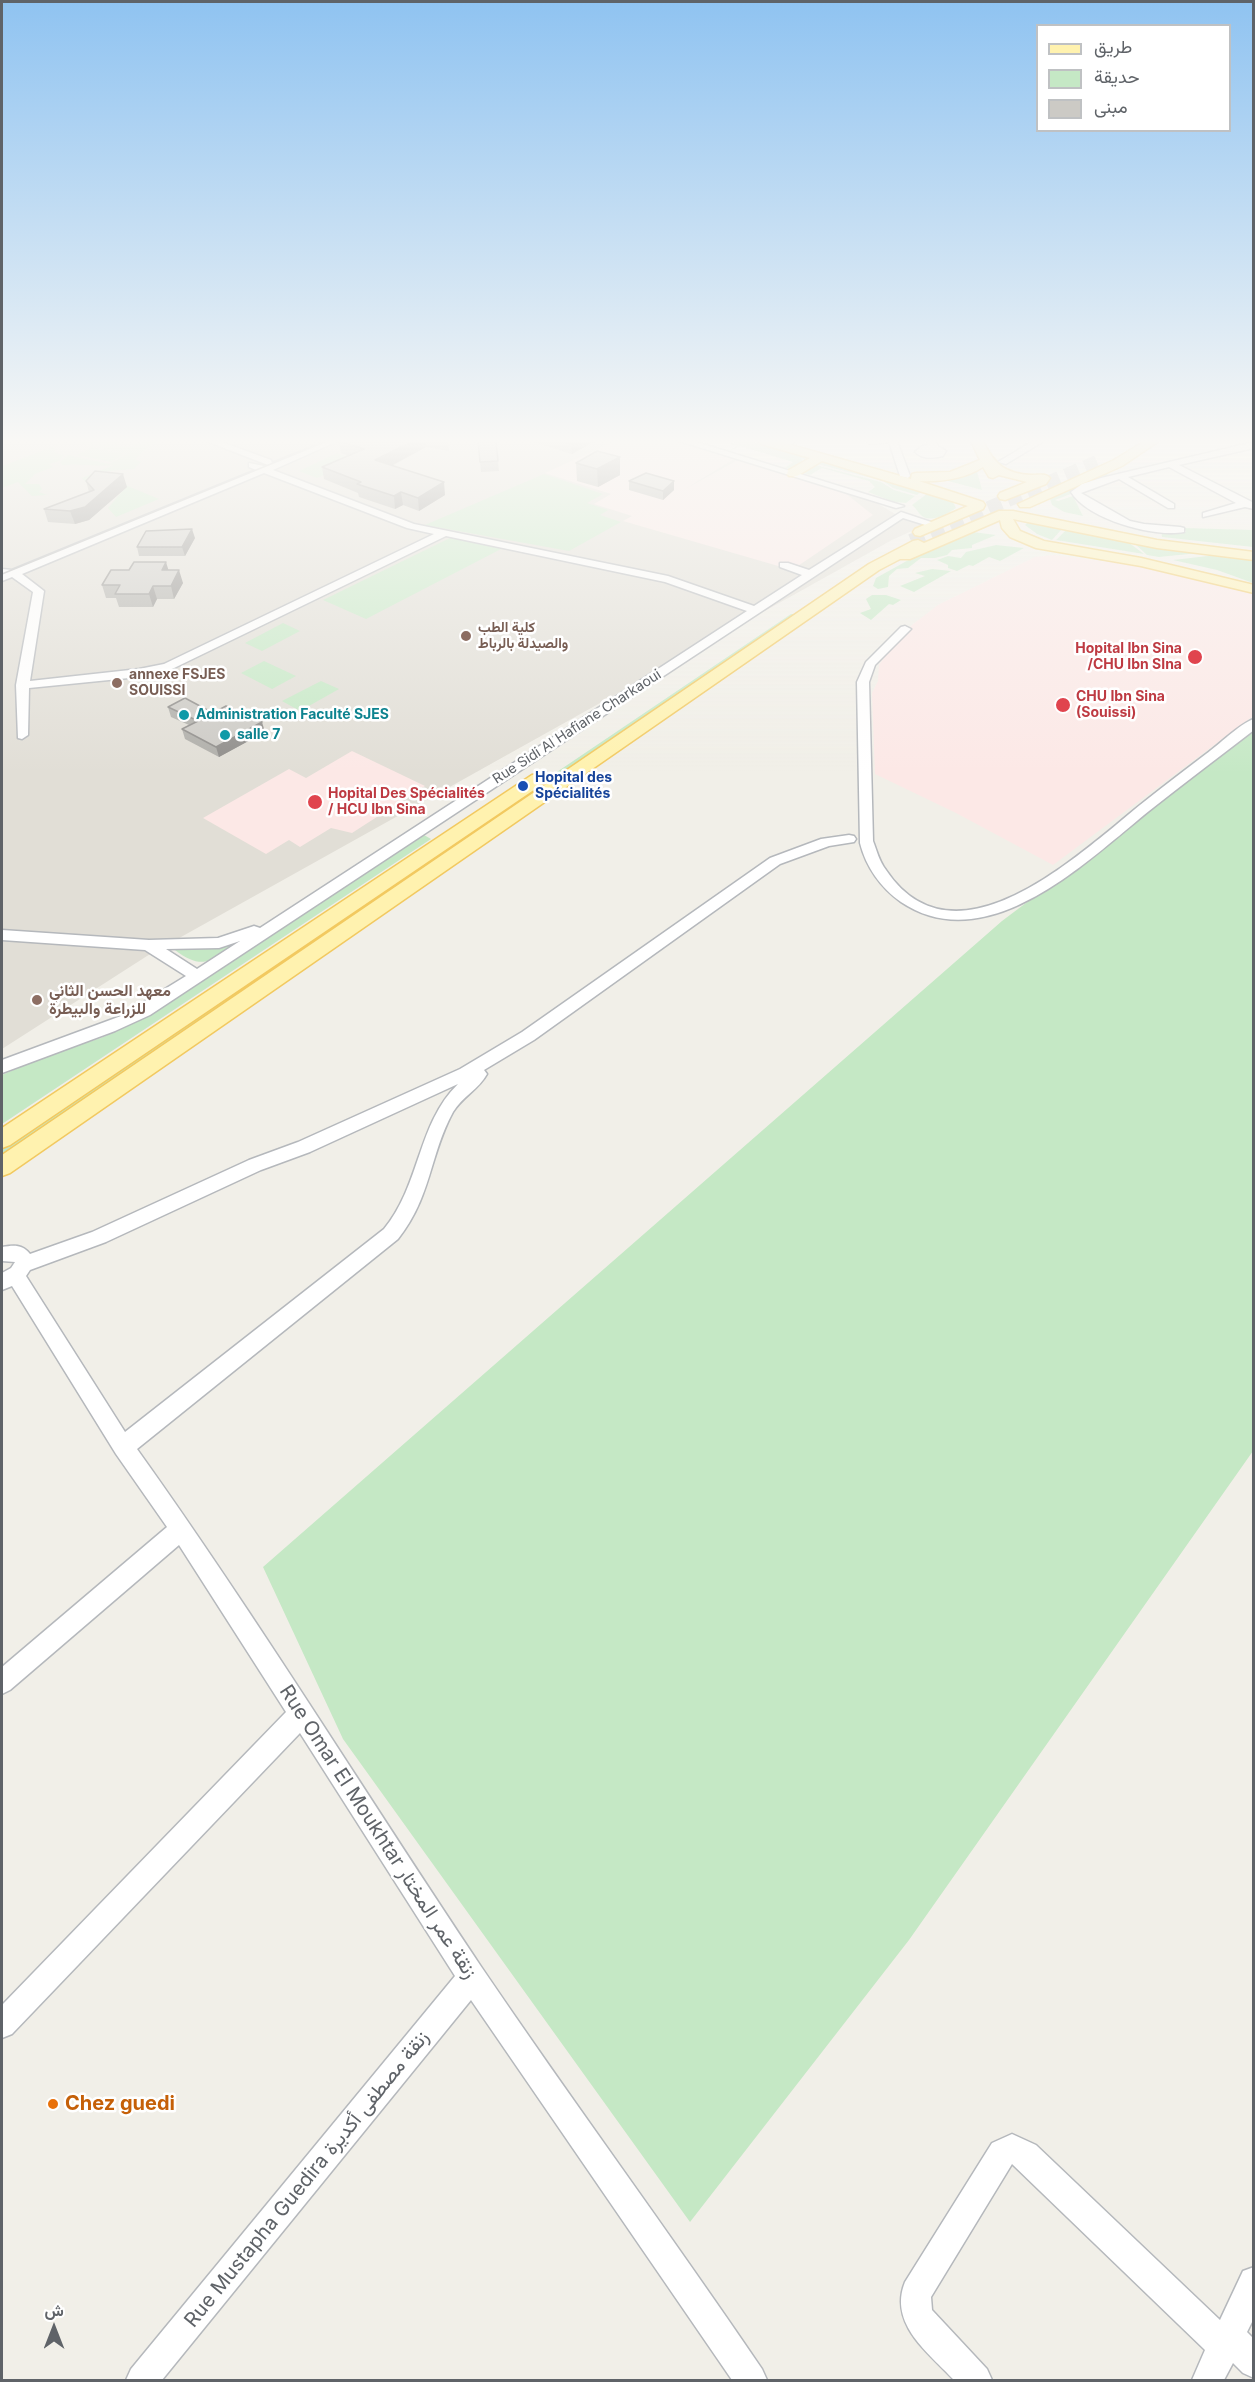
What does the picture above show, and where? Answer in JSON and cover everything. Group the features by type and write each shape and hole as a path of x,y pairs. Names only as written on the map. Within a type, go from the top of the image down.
{"main road":[{"path":"858,572 866,557 876,552"},
{"path":"2,1139 858,572 898,552"},
{"path":"2,1167 858,572 909,552"},
{"path":"1084,552 1152,564 1254,587"},
{"path":"1102,552 1159,562 1254,587"},
{"path":"1223,552 1254,556"}],"street":[{"path":"7,574 56,552"},
{"path":"7,574 58,552"},
{"path":"22,685 168,668 403,552"},
{"path":"537,552 668,579 755,610"},
{"name":"Rue Sidi Al Hafiane Charkaoui","path":"2,934 149,945 219,943 255,930 271,928 841,552"},
{"path":"784,565 810,574"},
{"path":"7,574 37,588 39,592 26,645 22,685 22,735"},
{"path":"860,844 866,822 863,677 874,660 905,629"},
{"path":"860,844 890,885 904,897 926,909 962,915 997,909 1039,888 1254,723"},
{"path":"9,1277 255,1165 353,1126 479,1067 528,1036 763,869 789,855 820,845 860,844"},
{"path":"2,1067 28,1055 116,1026 144,1011 271,928"},
{"path":"149,945 198,976"},
{"path":"123,1447 396,1229 408,1214 417,1196 446,1109 459,1092 479,1074 479,1067"},
{"path":"2,1254 18,1253 23,1257 9,1277"},
{"name":"Rue Omar El Moukhtar زنقة عمر المختار","path":"9,1277 181,1529 472,1977 751,2380"},
{"path":"2,1682 181,1529"},
{"path":"2,2024 302,1713"},
{"name":"Rue Mustapha Guedira زنقة مصطفى أكديرة","path":"142,2380 472,1977"},
{"path":"976,2380 920,2321 915,2300 916,2293 1002,2153 1012,2149 1026,2154 1226,2341 1254,2362"},
{"path":"1208,2380 1254,2282"}],"shaded area":[{"path":"2,552 870,552 147,956 2,1049"},
{"path":"730,552 818,552 792,570"},
{"name":"CHU Ibn Sina (Souissi)","path":"1054,555 1156,568 1253,594 1253,716 1053,865 956,813 875,774 872,693 878,681 879,665 888,652 912,625 938,605 1035,557"},
{"name":"Hopital Des Spécialités / HCU Ibn Sina","path":"352,751 425,786 352,833 331,828 300,847 289,840 266,854 203,818 289,769 306,778"}],"green space":[{"path":"421,552 495,552 366,619 323,600"},
{"path":"926,552 950,552 935,558 921,558 908,568 897,569 889,576 888,587 878,589 873,586 876,578"},
{"path":"966,552 1016,552 1000,561 989,557 973,566 969,565 957,571 937,560 948,556 961,558"},
{"path":"1144,552 1199,553 1159,557"},
{"path":"1216,555 1253,559 1253,583 1217,570 1173,560"},
{"path":"932,569 951,571 914,592 900,586 925,576 915,573"},
{"path":"872,595 886,595 901,600 893,605 889,604 871,620 860,613 871,609 866,599"},
{"path":"791,614 797,615 462,844 456,840"},
{"path":"283,623 300,631 262,651 245,643"},
{"path":"264,661 296,676 272,689 241,673"},
{"path":"321,681 339,689 300,711 282,701"},
{"path":"1253,732 1253,1451 909,1940 690,2222 343,1739 263,1567 1002,921"},
{"path":"424,835 431,839 2,1124 2,1075 53,1053 101,1038 151,1014"},
{"path":"447,846 453,850 2,1157 2,1148"},
{"path":"243,939 217,957 203,962 195,961 175,950 218,948"}],"building":[{"path":"134,562 166,562 162,570 179,570 171,586 153,586 149,594 115,594 120,585 102,585 111,570 129,570"},
{"path":"185,698 213,713 226,706 262,722 216,747 182,729 198,721 168,707"}],"tram line":[{"path":"2,574 55,552"}],"place":[{"name":"كلية الطب والصيدلة بالرباط","path":"466,636"},
{"name":"Hopital Ibn Sina /CHU Ibn SIna","path":"1195,657"},
{"name":"annexe FSJES SOUISSI","path":"117,683"},
{"name":"CHU Ibn Sina (Souissi)","path":"1063,705"},
{"name":"Administration Faculté SJES","path":"184,715"},
{"name":"salle 7","path":"225,735"},
{"name":"Hopital des Spécialités","path":"523,786"},
{"name":"Hopital Des Spécialités / HCU Ibn Sina","path":"315,802"},
{"name":"معهد الحسن الثاني للزراعة والبيطرة","path":"37,1000"},
{"name":"Chez guedi","path":"53,2104"}]}
